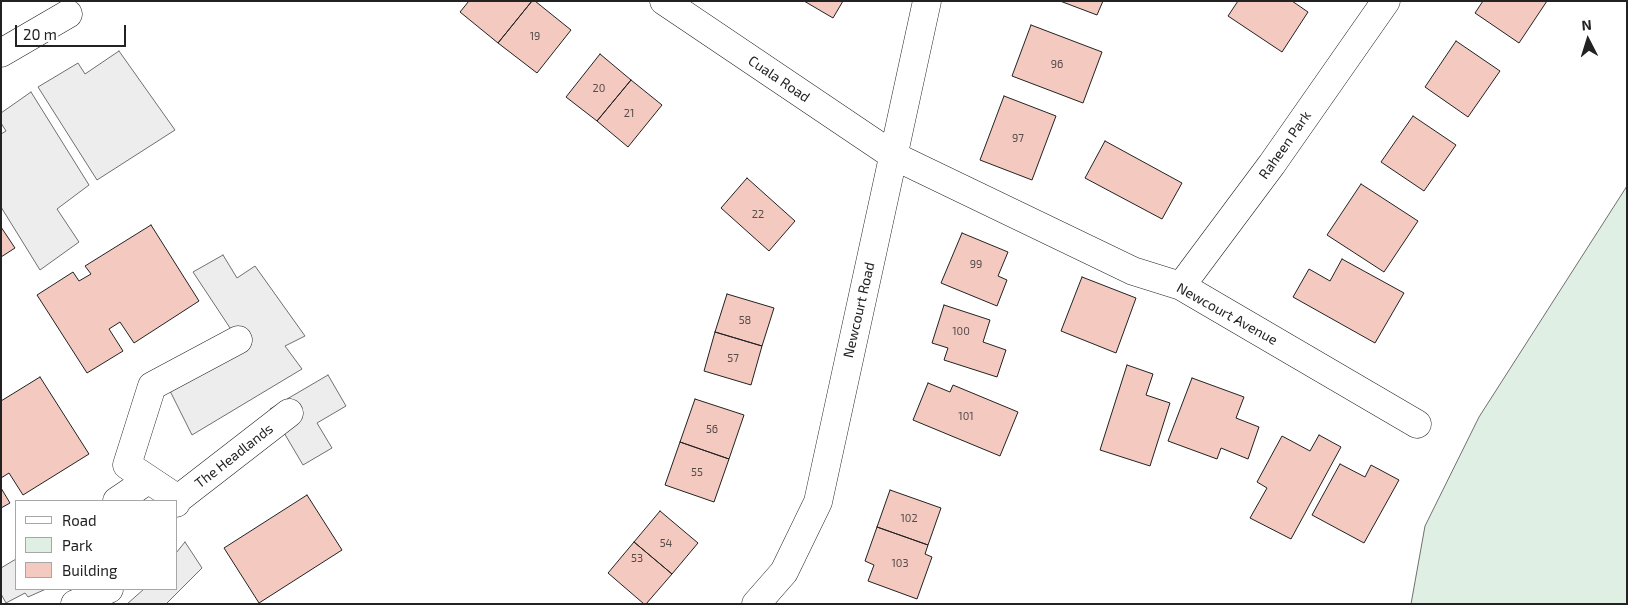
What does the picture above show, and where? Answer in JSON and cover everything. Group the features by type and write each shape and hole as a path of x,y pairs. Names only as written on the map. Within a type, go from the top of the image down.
{"street":[{"name":"Cuala Road","path":"664,1 894,156"},
{"name":"Newcourt Road","path":"756,604 784,572 818,502 927,1"},
{"name":"Raheen Park","path":"1181,286 1272,164 1386,1"},
{"path":"1,53 68,14"},
{"name":"Newcourt Avenue","path":"894,156 1133,271 1181,286 1417,424"},
{"name":"The Headlands","path":"176,500 126,465 152,386 238,340"},
{"name":"The Headlands","path":"178,500 289,413"},
{"path":"118,500 148,480"},
{"path":"75,604 107,590"}],"green space":[{"path":"1627,186 1627,604 1411,604 1425,526 1479,417"}],"shaded area":[{"path":"119,51 175,130 97,180 38,87 78,63 85,74"},
{"path":"31,92 89,185 57,209 79,242 40,270 1,207 1,134 6,131 1,123 1,113"},
{"path":"223,255 237,278 255,266 305,336 285,346 302,369 192,435 164,379 238,340 193,272"},
{"path":"328,375 346,406 317,423 332,448 303,465 270,409"},
{"path":"185,542 202,568 166,604 127,604 143,590 178,590 178,551"},
{"path":"15,560 15,590 44,590 28,597 25,593 6,603 1,594 1,568"}],"building":[{"path":"469,1 532,1 498,43 460,12"},
{"path":"532,1 535,1 571,30 537,73 498,43"},
{"path":"804,1 843,1 833,18"},
{"path":"1060,1 1103,1 1097,15"},
{"path":"1238,1 1292,1 1308,12 1282,52 1228,16"},
{"path":"1483,1 1547,1 1519,43 1475,13"},
{"path":"1031,25 1102,52 1083,103 1012,76"},
{"path":"1456,41 1500,71 1468,117 1425,87"},
{"path":"600,54 631,80 597,121 566,97"},
{"path":"631,80 662,105 628,147 597,121"},
{"path":"1004,96 1056,116 1032,180 980,160"},
{"path":"1413,116 1456,145 1424,191 1381,162"},
{"path":"1105,141 1182,183 1162,219 1085,178"},
{"path":"747,178 795,221 769,251 721,208"},
{"path":"1361,184 1418,221 1384,272 1327,235"},
{"path":"151,225 199,301 134,343 120,322 109,329 123,351 87,373 37,295 73,272 79,281 91,274 85,266"},
{"path":"1,227 15,248 1,257"},
{"path":"962,233 1008,252 998,276 1007,280 997,306 941,283"},
{"path":"1342,259 1404,293 1375,343 1293,297 1309,269 1330,281"},
{"path":"1082,277 1136,298 1116,353 1061,331"},
{"path":"727,294 774,308 762,346 715,332"},
{"path":"944,305 990,320 983,342 1006,350 997,377 944,360 948,348 932,343"},
{"path":"715,332 762,346 751,385 704,371"},
{"path":"1127,365 1153,374 1146,395 1170,403 1150,466 1100,450"},
{"path":"40,377 89,454 23,495 9,473 1,478 1,401"},
{"path":"1192,378 1244,397 1236,418 1259,427 1248,459 1221,448 1217,459 1168,441"},
{"path":"928,383 950,392 953,385 1018,412 1000,456 913,420"},
{"path":"695,399 744,415 729,459 680,442"},
{"path":"1319,435 1341,447 1291,539 1250,518 1267,488 1257,482 1282,436 1310,451"},
{"path":"680,442 729,459 714,502 665,485"},
{"path":"1340,464 1365,477 1371,465 1399,480 1364,543 1312,515"},
{"path":"1,488 10,503 1,508"},
{"path":"890,490 941,508 928,545 877,527"},
{"path":"307,495 342,550 259,603 224,548"},
{"path":"660,511 698,543 672,574 634,542"},
{"path":"877,527 928,545 925,554 932,557 917,599 868,581 874,565 865,561"},
{"path":"634,542 672,574 646,604 608,573"}]}
